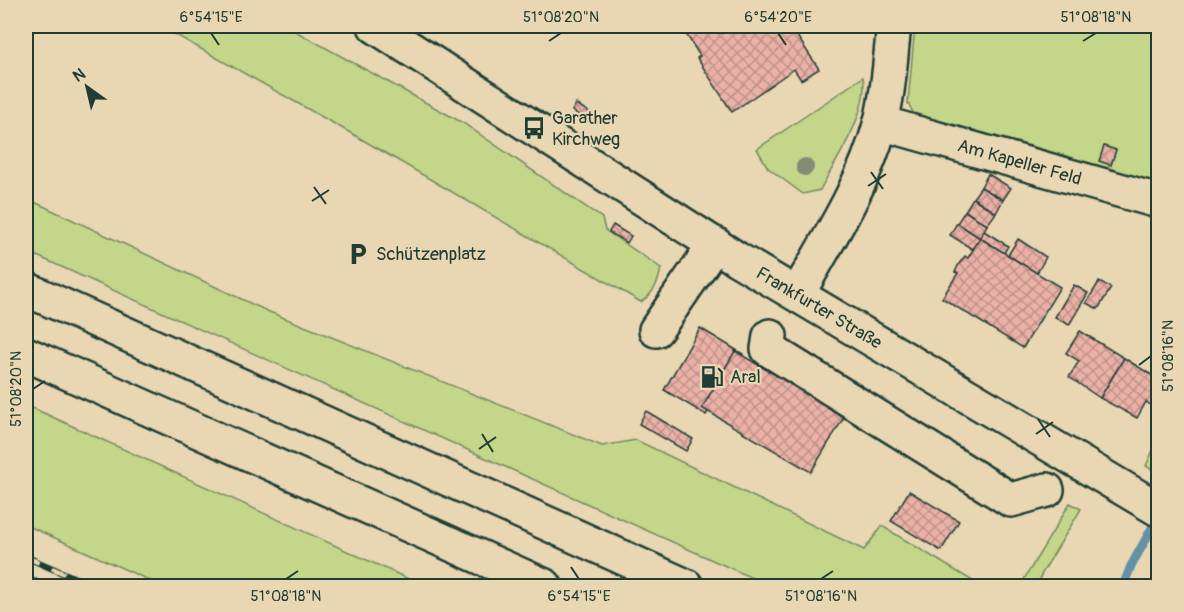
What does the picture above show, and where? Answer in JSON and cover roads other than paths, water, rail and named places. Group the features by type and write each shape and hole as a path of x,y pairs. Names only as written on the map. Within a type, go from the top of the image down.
{"main road":[{"name":"Frankfurter Straße","path":"352,26 486,97"},
{"name":"Frankfurter Straße","path":"375,26 716,244 1158,509"},
{"path":"798,293 850,197 881,123 894,26"},
{"name":"Am Kapeller Feld","path":"881,123 1158,201"},
{"path":"656,330 716,244"},
{"path":"26,289 686,586"},
{"path":"770,336 768,349 1011,500 1047,490"},
{"path":"26,354 544,586"}],"waterway":[{"path":"1123,586 1131,566 1158,517"}],"railway":[{"path":"26,557 93,586"},
{"path":"26,578 45,586"}],"place":[{"name":"Garather Kirchweg","path":"534,128"},
{"name":"Schützenplatz","path":"358,254"},
{"name":"Aral","path":"712,377"}]}
